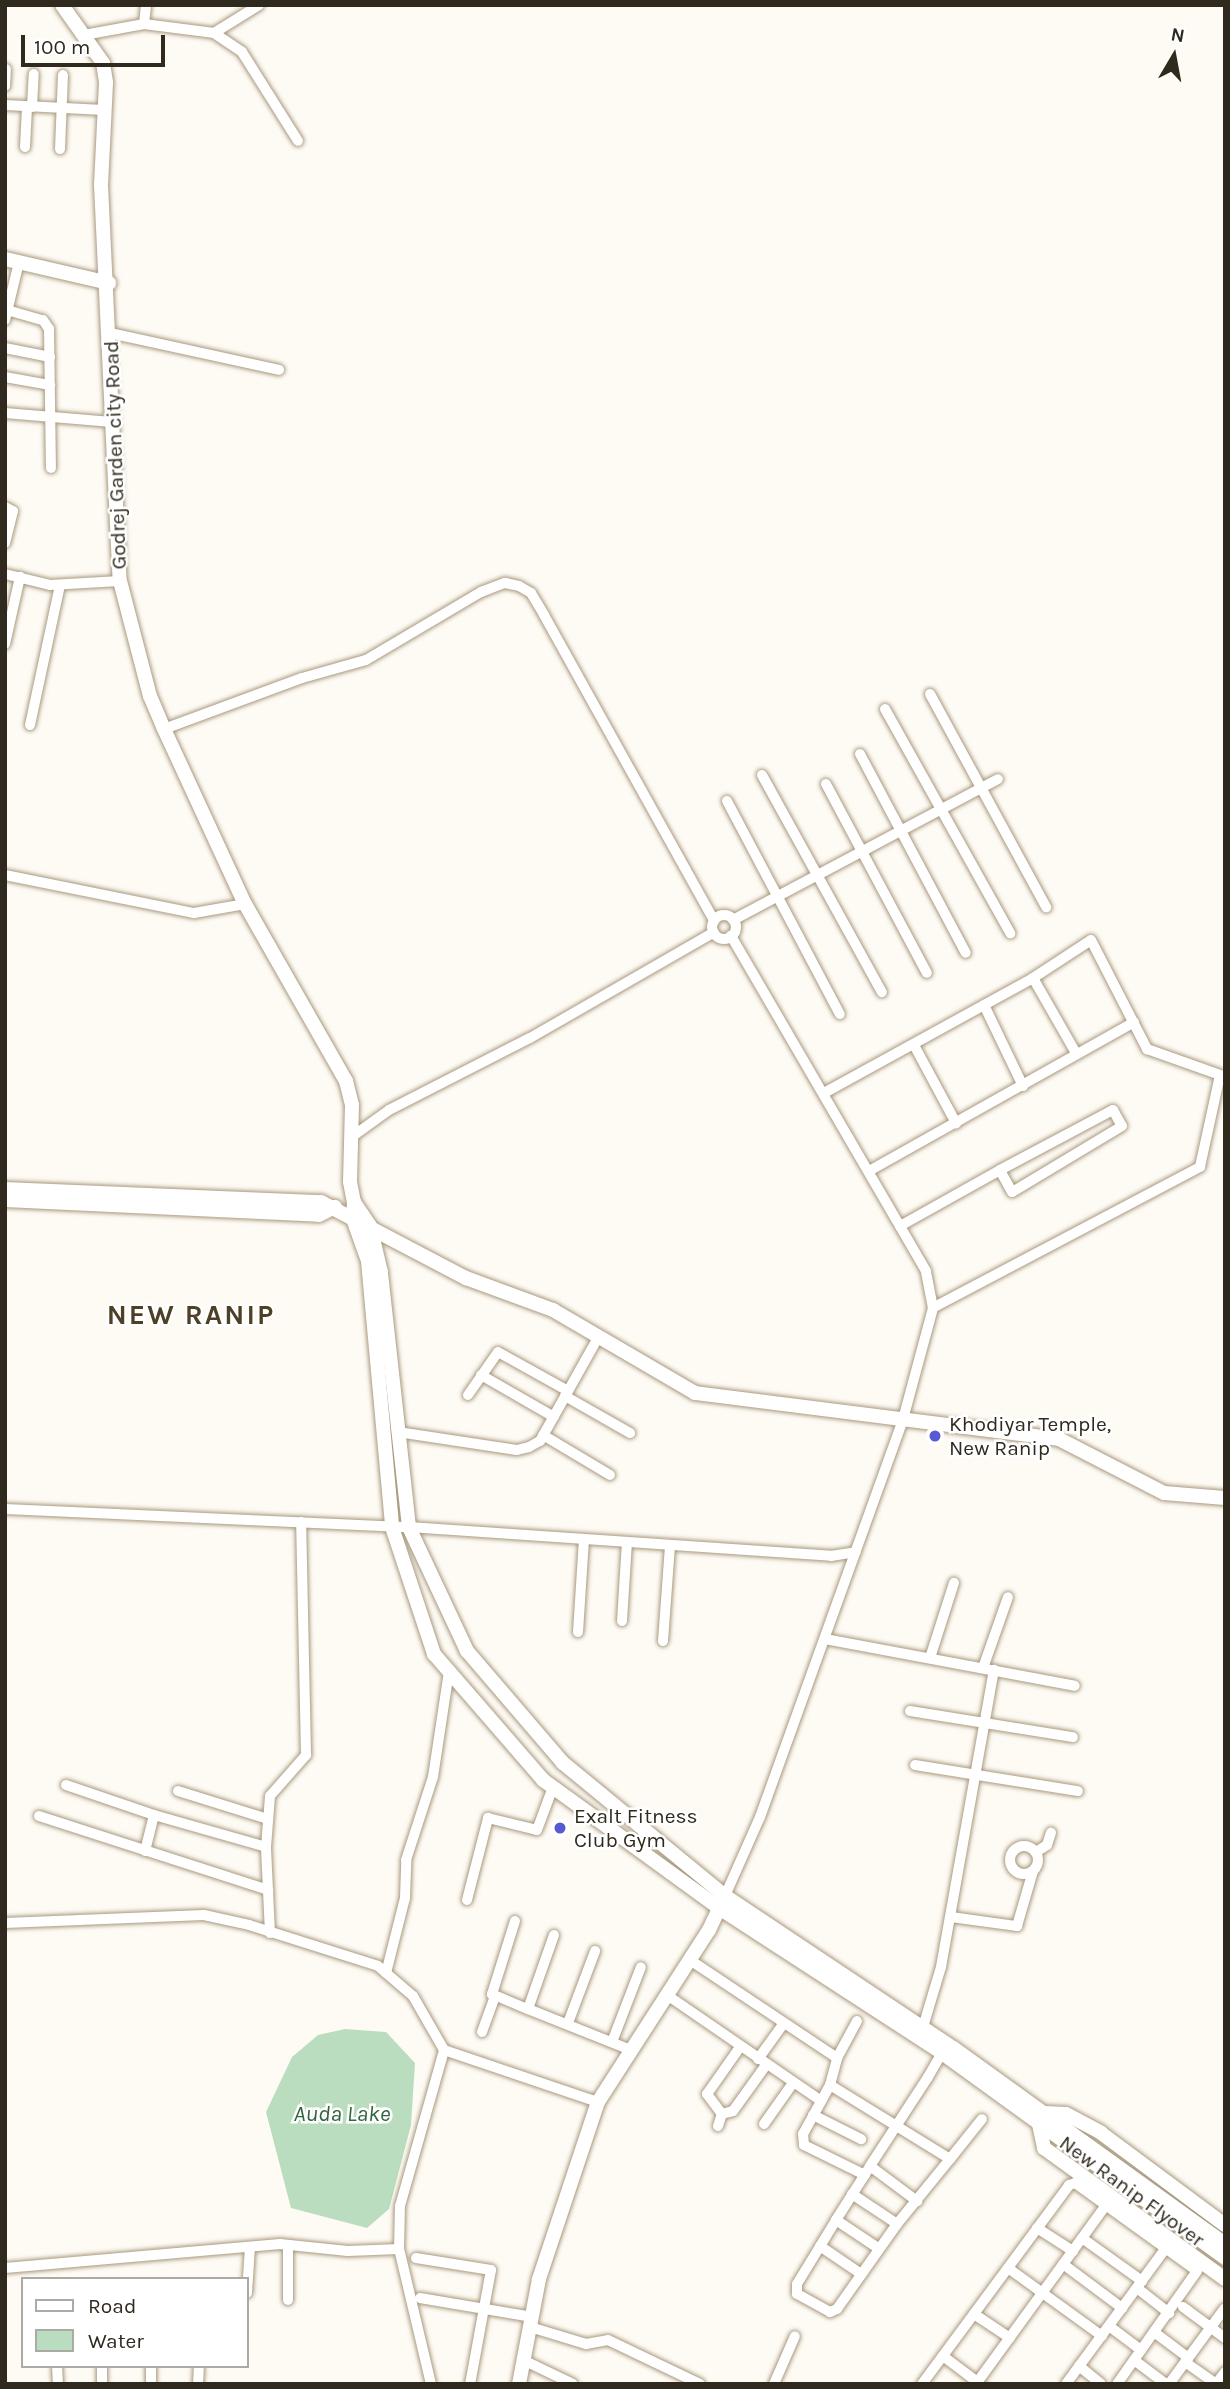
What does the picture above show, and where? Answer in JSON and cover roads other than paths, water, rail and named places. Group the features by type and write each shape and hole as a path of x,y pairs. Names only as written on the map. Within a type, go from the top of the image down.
{"main road":[{"name":"Godrej Garden city Road","path":"62,5 103,63 101,185 109,283 112,422 120,581 164,729 245,904 346,1081 352,1105 350,1182 354,1202 353,1219"},
{"path":"12,260 109,283"},
{"path":"5,1189 321,1202 466,1278 553,1310 695,1393 902,1423 1059,1439 1164,1493 1225,1498"},
{"path":"5,1200 319,1215 335,1207"},
{"path":"354,1202 370,1226 381,1272 409,1527 467,1651 563,1763 722,1902 923,2027 1042,2118 1044,2148 1110,2200 1225,2279"},
{"path":"353,1219 368,1261 392,1527 434,1654 553,1787 942,2053 1042,2118 1066,2114 1101,2133 1225,2225"},
{"path":"519,2384 539,2279 597,2102 690,1960 722,1902"},
{"name":"New Ranip Flyover","path":"1042,2118 1225,2244"},
{"name":"New Ranip Flyover","path":"1069,2137 1225,2259"}],"street":[{"path":"144,24 146,5"},
{"path":"214,33 260,5"},
{"path":"84,35 144,24 214,33 242,52 298,141"},
{"path":"5,86 6,69"},
{"path":"25,147 34,74"},
{"path":"60,149 63,75"},
{"path":"5,105 104,110"},
{"path":"12,260 6,315 47,323 51,468"},
{"path":"110,333 279,370"},
{"path":"5,348 50,357"},
{"path":"5,377 50,385"},
{"path":"5,412 51,420 112,422"},
{"path":"5,507 13,511 5,543"},
{"path":"5,574 60,584 120,581"},
{"path":"5,644 20,578"},
{"path":"164,729 302,678 366,660 481,592 505,583 519,586 531,593 544,615 720,937 731,936"},
{"path":"30,725 60,584"},
{"path":"930,694 1046,907"},
{"path":"884,709 1010,933"},
{"path":"860,754 899,832 967,953"},
{"path":"762,775 816,877 882,992"},
{"path":"352,1136 390,1110 530,1038 714,927 723,915 733,919 780,897 998,779"},
{"path":"826,784 927,973"},
{"path":"727,801 840,1014"},
{"path":"5,875 194,913 245,904"},
{"path":"731,936 735,930 733,919"},
{"path":"722,1902 760,1817 902,1423 933,1308 926,1271 731,936"},
{"path":"824,1093 1033,978 1091,940 1147,1049 1220,1075 1200,1167 933,1308"},
{"path":"1033,978 1076,1053"},
{"path":"984,1005 1023,1086"},
{"path":"869,1171 1134,1022"},
{"path":"914,1045 956,1123"},
{"path":"900,1226 1000,1170 1113,1110 1122,1126 1012,1192 1000,1170"},
{"path":"398,1432 517,1450 543,1435 599,1336"},
{"path":"468,1395 498,1352 630,1433"},
{"path":"481,1375 554,1417"},
{"path":"543,1435 610,1475"},
{"path":"5,1508 409,1527 831,1556 856,1552"},
{"path":"270,1933 266,1847 270,1796 306,1755 301,1522"},
{"path":"578,1632 584,1539"},
{"path":"622,1621 627,1542"},
{"path":"663,1641 670,1545"},
{"path":"930,1658 954,1583"},
{"path":"923,2027 951,1917 984,1724 988,1669 1008,1597"},
{"path":"825,1639 1075,1686"},
{"path":"386,1973 405,1898 406,1860 433,1777 449,1671"},
{"path":"910,1711 1073,1737"},
{"path":"915,1766 1078,1791"},
{"path":"66,1785 155,1815 266,1847"},
{"path":"467,1900 488,1818 537,1830 553,1787"},
{"path":"178,1791 268,1819"},
{"path":"145,1851 155,1815"},
{"path":"39,1816 268,1891"},
{"path":"1036,1852 1047,1845 1051,1833"},
{"path":"1033,1871 1016,1871 1010,1855 1020,1846 1036,1852"},
{"path":"951,1917 1017,1926 1033,1871 1038,1863 1036,1852"},
{"path":"5,1923 204,1915 270,1933 378,1966 413,1996 444,2050 597,2102"},
{"path":"482,2032 495,1997 491,1988 514,1921"},
{"path":"528,2009 554,1935"},
{"path":"568,2023 595,1951"},
{"path":"690,1960 837,2058"},
{"path":"611,2042 641,1967"},
{"path":"667,1995 821,2101"},
{"path":"495,1997 568,2023 631,2050"},
{"path":"857,2021 837,2058 830,2085 803,2134 804,2145 867,2171 917,2201"},
{"path":"722,2114 733,2111 784,2023"},
{"path":"722,2114 707,2094 740,2047"},
{"path":"431,2384 399,2249 400,2206 444,2050"},
{"path":"942,2053 797,2284 797,2294 834,2312 878,2248 982,2119"},
{"path":"764,2124 793,2083"},
{"path":"830,2085 950,2159"},
{"path":"718,2126 722,2114"},
{"path":"813,2115 861,2139"},
{"path":"922,2384 1037,2228 1075,2183 1110,2200 977,2383 943,2356"},
{"path":"852,2194 897,2224"},
{"path":"836,2220 878,2248"},
{"path":"1037,2228 1073,2251"},
{"path":"1082,2238 1169,2313"},
{"path":"1066,2384 1170,2243 1197,2270 1116,2384"},
{"path":"5,2268 288,2245 348,2251 399,2249"},
{"path":"288,2245 288,2300"},
{"path":"820,2246 861,2274"},
{"path":"248,2278 250,2247"},
{"path":"415,2258 491,2270 470,2384"},
{"path":"1063,2264 1122,2308"},
{"path":"1008,2268 1102,2336"},
{"path":"420,2298 484,2309 531,2322 586,2344 608,2340 700,2384"},
{"path":"1183,2307 1225,2338"},
{"path":"1138,2363 1170,2383 1225,2308"},
{"path":"974,2314 1010,2338"},
{"path":"1109,2326 1141,2350"},
{"path":"1158,2335 1216,2384 1225,2372"},
{"path":"774,2384 796,2336"},
{"path":"523,2360 573,2384"},
{"path":"1079,2366 1101,2384"}],"water":[{"name":"Auda Lake","path":"345,2029 386,2032 415,2063 411,2125 389,2209 367,2228 291,2208 266,2112 292,2057 318,2035"}],"place":[{"name":"Khodiyar Temple, New Ranip","path":"935,1436"},
{"name":"Exalt Fitness Club Gym","path":"560,1828"}],"district":[{"name":"NEW RANIP","path":"191,1315"}]}
